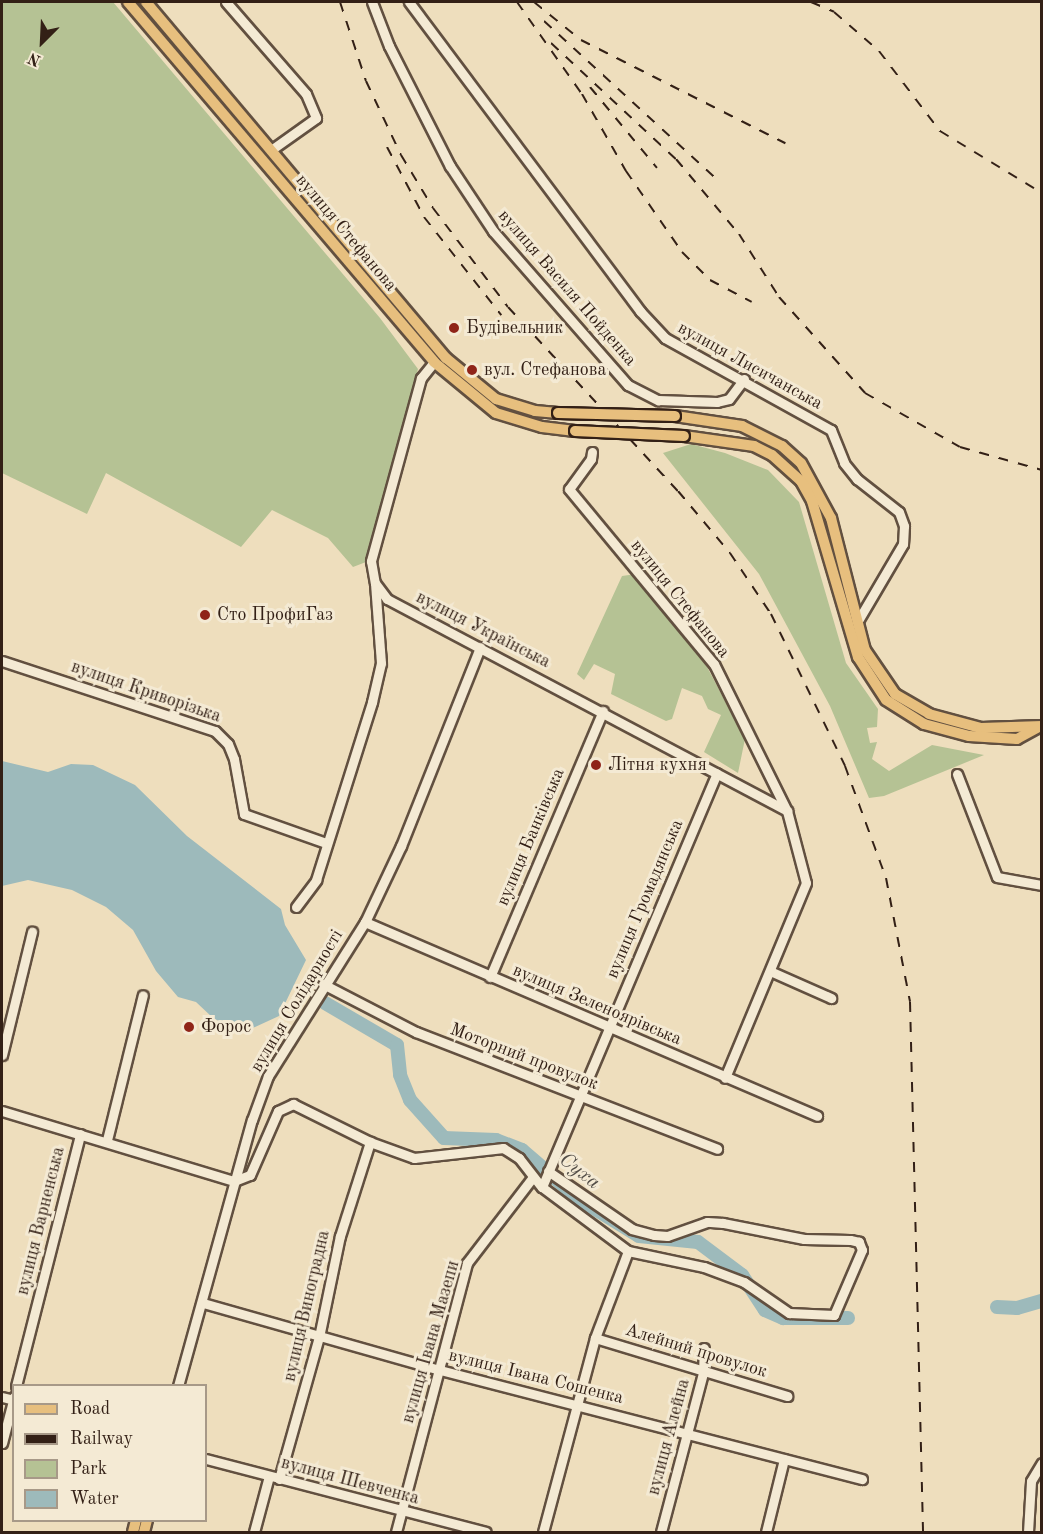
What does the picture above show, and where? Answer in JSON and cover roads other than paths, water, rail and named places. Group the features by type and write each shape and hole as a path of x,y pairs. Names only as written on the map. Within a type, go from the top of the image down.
{"main road":[{"name":"вулиця Стефанова","path":"128,2 434,362 496,412 533,425 575,431 684,436 754,446 772,454 801,481 812,501 858,657 886,700 924,724 969,736 1017,739 1040,726"},
{"name":"вулиця Стефанова","path":"146,2 446,357 496,399 535,411 675,416 742,426 782,446 801,463 831,519 859,619"},
{"path":"434,362 446,357"},
{"path":"859,619 865,650 895,694 929,714 981,728 1040,726"}],"street":[{"path":"226,2 306,94 316,118 271,150"},
{"name":"вулиця Василя Пойденка","path":"372,2 389,46 450,166 487,222 559,310 628,385 658,400 717,402 729,399 744,379"},
{"name":"вулиця Лисичанська","path":"409,2 640,311 665,339 744,379 831,430 844,463 857,479 899,512 904,526 903,544 859,619"},
{"path":"296,907 316,880 326,843 344,801 381,663 375,583 371,561 421,378 434,362"},
{"name":"вулиця Стефанова","path":"591,452 591,459 569,489 714,664 787,811"},
{"name":"вулиця Українська","path":"375,583 387,599 603,711 787,811"},
{"name":"вулиця Солідарності","path":"179,1384 203,1303 234,1181 268,1076 323,984 365,922 414,814 480,647"},
{"name":"вулиця Криворізька","path":"2,661 215,731 223,736 234,759 244,814 326,843"},
{"name":"вулиця Банківська","path":"490,977 603,711"},
{"name":"вулиця Громадянська","path":"543,1185 717,773"},
{"path":"957,774 997,877 1041,885"},
{"path":"725,1078 806,884 787,811"},
{"name":"вулиця Зеленоярівська","path":"365,922 817,1116"},
{"path":"2,1055 32,932"},
{"path":"770,971 831,998"},
{"name":"Моторний провулок","path":"323,984 416,1032 717,1149"},
{"path":"107,1140 143,995"},
{"path":"2,1111 107,1140 234,1181 250,1175 278,1111 284,1105 293,1104 370,1142 414,1158 503,1148 519,1158 533,1178 628,1251 704,1267 755,1287 781,1310 823,1317 834,1315 862,1245 850,1240 804,1239 707,1222 667,1236 654,1235 632,1229 548,1172"},
{"name":"вулиця Варненська","path":"17,1384 80,1134"},
{"name":"вулиця Виноградна","path":"279,1479 319,1337 340,1236 370,1142"},
{"name":"вулиця Івана Мазепи","path":"396,1533 467,1263 533,1178"},
{"path":"543,1533 595,1338 628,1251"},
{"name":"вулиця Івана Сошенка","path":"203,1303 440,1370 862,1479"},
{"name":"Алейний провулок","path":"595,1338 703,1373 787,1396"},
{"name":"вулиця Алейна","path":"661,1533 703,1373 704,1348"},
{"path":"2,1443 12,1405"},
{"name":"вулиця Шевченка","path":"207,1459 486,1533"},
{"path":"766,1533 784,1459"},
{"path":"1028,1533 1031,1481 1041,1463"},
{"path":"254,1533 269,1476"}],"water":[{"path":"2,761 48,772 71,764 93,765 135,785 187,836 281,909 285,925 306,960 279,1016 242,1033 213,1018 196,1002 178,997 156,971 133,930 106,907 72,890 28,880 2,886"}],"waterway":[{"name":"Суха","path":"325,1003 397,1045 400,1075 410,1100 444,1138 496,1140 522,1150 579,1199 639,1236 698,1242 742,1275 765,1310 783,1318 848,1318"},
{"name":"Суха","path":"997,1307 1017,1308 1042,1301"}],"railway":[{"path":"340,2 366,81 401,155 433,208 508,307 678,491 730,553 771,614 845,766 886,878 910,1002 923,1532"},
{"path":"517,2 582,94 626,171 682,252 710,280 752,302"},
{"path":"534,2 581,40 785,143"},
{"path":"811,2 834,12 879,51 940,131 1042,193"},
{"path":"544,21 714,177"},
{"path":"551,43 676,159 739,234 779,297 865,393 960,447 1042,470"},
{"path":"590,87 657,168"},
{"path":"387,147 424,217 501,315"}],"place":[{"name":"Будівельник","path":"454,328"},
{"name":"вул. Стефанова","path":"472,370"},
{"name":"Сто ПрофиГаз","path":"205,615"},
{"name":"Літня кухня","path":"596,765"},
{"name":"Форос","path":"189,1027"}]}
